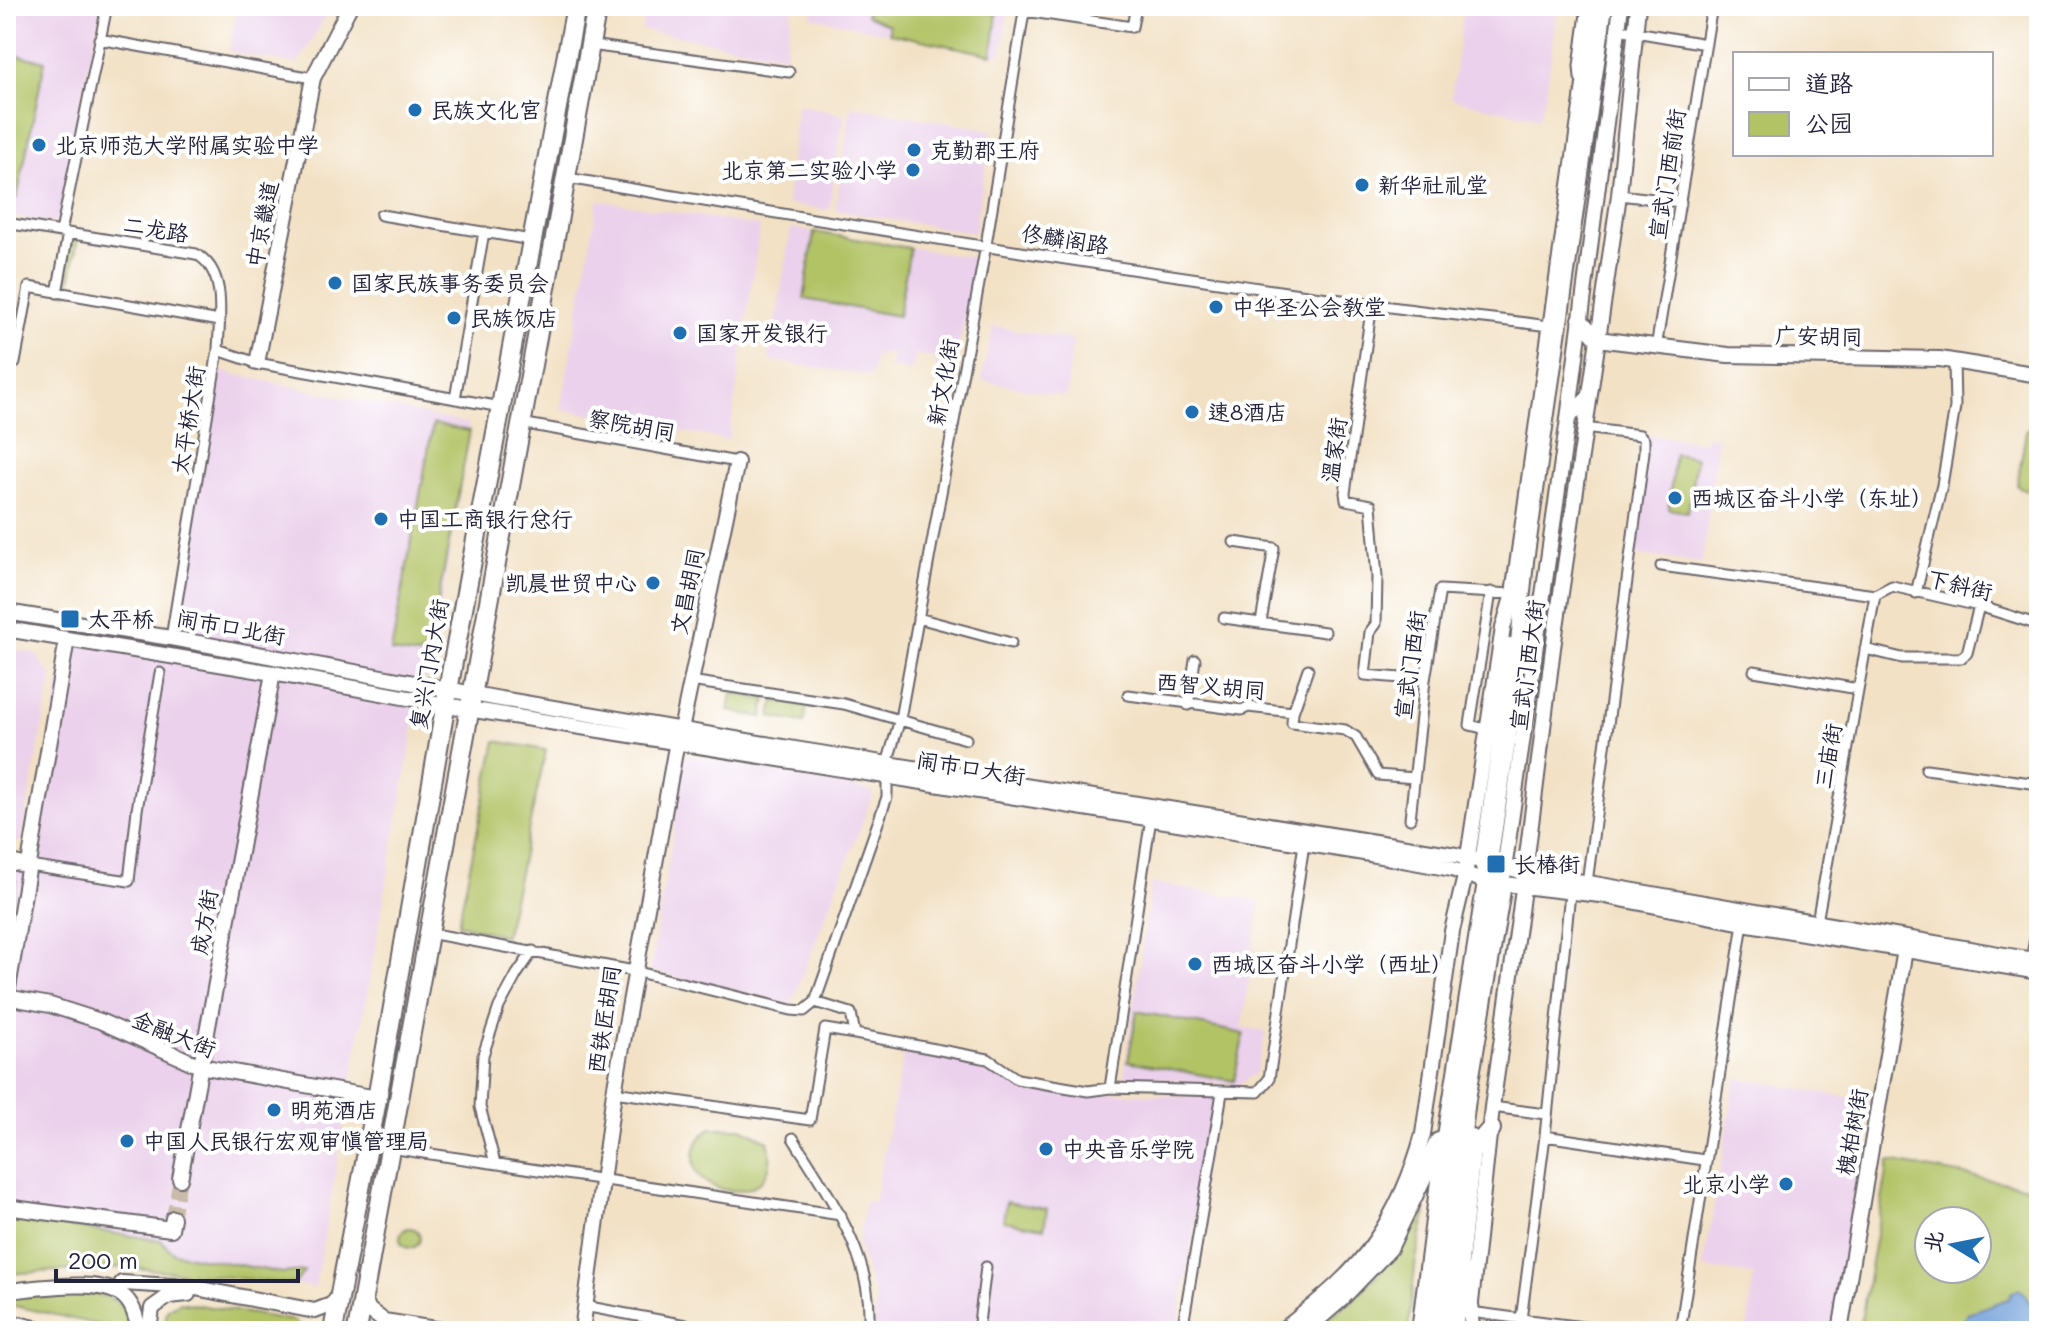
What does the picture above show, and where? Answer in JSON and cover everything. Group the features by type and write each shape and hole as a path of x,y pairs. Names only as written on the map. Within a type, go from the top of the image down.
{"highway":[{"name":"复兴门内大街","path":"331,1331 341,1295 377,1101 447,697 576,6"},
{"path":"357,1331 597,6"},
{"name":"宣武门西大街","path":"1438,1331 1459,1102 1489,870"},
{"path":"1459,1102 1471,1152"},
{"path":"1302,1331 1338,1300 1388,1248 1459,1102"},
{"path":"1454,1331 1447,1247 1471,1152 1491,1129"},
{"path":"1402,1190 1433,1158"},
{"path":"1447,1247 1470,1312"},
{"name":"宣武门西大街","path":"1421,1331 1447,1247"},
{"path":"6,1323 38,1331"}],"main road":[{"name":"中京畿道","path":"257,363 313,78 350,6"},
{"name":"宣武门西大街","path":"1587,99 1595,6"},
{"name":"宣武门西大街","path":"1489,870 1498,732 1513,617 1513,594 1587,99 1605,6"},
{"name":"宣武门西大街","path":"1489,870 1568,419 1621,6"},
{"name":"宣武门西大街","path":"1473,1331 1470,1312 1492,1107 1588,398 1619,195 1638,6"},
{"path":"1580,319 1597,339"},
{"name":"宣武门西大街","path":"1489,870 1498,732 1526,561 1553,327"},
{"name":"广安胡同","path":"1597,339 1728,355 1954,361 2039,375"},
{"path":"1568,419 1588,398"},
{"name":"文昌胡同","path":"679,736 737,462"},
{"path":"1513,594 1526,561"},
{"name":"闹市口北街","path":"6,612 171,638 447,697"},
{"name":"闹市口北街","path":"6,629 273,673 447,697"},
{"path":"168,655 171,638"},
{"path":"6,1000 67,639"},
{"name":"成方街","path":"180,1179 273,673"},
{"name":"闹市口大街","path":"447,697 887,770 1400,845 1489,870"},
{"name":"西铁匠胡同","path":"582,1331 614,1092 679,736"},
{"name":"闹市口大街","path":"887,770 1445,868 1465,876 1489,870"},
{"path":"6,861 29,866"},
{"path":"1282,1331 1333,1287 1375,1242 1415,1162 1423,1134 1452,931 1465,876 1489,870 1570,893 1600,895 1743,923 2036,965"},
{"path":"1524,880 1587,883 1817,922 1909,946"},
{"name":"槐柏树街","path":"1840,1331 1909,946"},
{"name":"槐柏树街","path":"1849,1331 1909,946"},
{"name":"金融大街","path":"6,1000 75,1019 199,1069 377,1101"},
{"path":"6,1207 172,1224"},
{"path":"6,1291 122,1283 190,1287 315,1311 331,1305 341,1295"},
{"path":"94,1286 121,1294 127,1300 137,1324 149,1331 152,1308 161,1300 178,1294 314,1317 331,1331"},
{"path":"363,1297 369,1310 384,1321 448,1331"},
{"path":"569,1331 584,1306"},
{"path":"370,1331 384,1326 421,1331"}],"street":[{"path":"57,293 64,233 107,6"},
{"path":"1025,8 1132,27 1136,6"},
{"name":"宣武门西大街","path":"1587,6 1579,66 1587,99"},
{"name":"宣武门西前街","path":"1656,348 1712,6"},
{"name":"新文化街","path":"815,1002 887,797 887,770 900,719 986,245 1025,8"},
{"path":"1618,29 1706,44"},
{"path":"99,39 313,78"},
{"path":"590,45 789,72"},
{"name":"佟麟阁路","path":"567,178 769,213 1372,304 1553,327"},
{"path":"1619,195 1681,202"},
{"path":"381,215 531,240"},
{"name":"二龙路","path":"6,223 196,254 205,259 214,273 219,290 218,350"},
{"path":"455,399 484,232"},
{"path":"15,363 29,287 219,321"},
{"name":"温家街","path":"1372,304 1345,493 1346,500 1371,505 1377,577 1376,624 1370,632 1365,675 1425,680"},
{"name":"太平桥大街","path":"171,638 218,350 257,363 501,407"},
{"path":"1916,593 1939,499 1955,407 1954,361"},
{"name":"察院胡同","path":"521,423 737,462"},
{"path":"1584,428 1640,435 1644,440 1587,883"},
{"path":"1234,542 1274,548 1261,622"},
{"name":"下斜街","path":"1661,566 1875,595 1892,586 1979,606 2039,625"},
{"name":"宣武门西街","path":"1410,819 1425,680 1440,590 1513,594"},
{"path":"1491,592 1470,725 1498,732"},
{"name":"三庙街","path":"1817,922 1875,595"},
{"path":"1865,649 1902,658 1961,658 1967,653 1979,606"},
{"path":"918,618 1011,643"},
{"path":"1224,618 1325,632"},
{"path":"1188,705 1195,660"},
{"name":"西智义胡同","path":"1128,695 1188,705 1293,712 1308,669"},
{"path":"1754,671 1858,689"},
{"path":"29,866 129,881 137,810 160,673"},
{"path":"690,681 844,704 966,739"},
{"path":"1293,712 1292,723 1345,730 1356,737 1378,775 1414,778"},
{"path":"1926,769 2039,784"},
{"path":"1110,1088 1151,818"},
{"path":"614,1092 810,1120 825,1029 988,1059 1017,1079 1088,1091 1110,1088 1258,1092 1269,1079 1304,844"},
{"path":"1521,1320 1545,1136 1570,893"},
{"path":"2036,965 2039,917"},
{"path":"1680,1331 1743,923"},
{"path":"429,933 634,971 795,1011 808,1009 815,1002 851,1013 855,1034"},
{"path":"495,1163 480,1107 483,1055 499,1007 533,951"},
{"path":"1182,1331 1222,1093"},
{"path":"1492,1107 1546,1114"},
{"path":"1545,1136 1704,1160"},
{"path":"793,1138 841,1215 869,1294 868,1331"},
{"path":"390,1148 841,1215"},
{"path":"978,1331 986,1267"},
{"path":"584,1306 718,1331"},
{"path":"1470,1312 1614,1331"}],"shaded area":[{"name":"北京师范大学附属实验中学","path":"6,6 102,6 58,224 6,215"},
{"path":"237,6 332,6 298,64 229,52"},
{"path":"646,6 793,6 785,55 642,30"},
{"path":"813,6 1009,6 1002,52 997,56 812,17"},
{"path":"1464,6 1558,6 1546,93 1539,118 1451,99"},
{"path":"797,104 844,115 829,210 787,204"},
{"name":"北京第二实验小学","path":"851,106 992,130 974,233 835,210"},
{"path":"598,200 760,226 729,440 561,409"},
{"path":"791,228 977,258 953,375 936,372 936,359 916,354 911,371 890,368 892,353 875,355 871,376 769,360"},
{"path":"993,326 1073,340 1066,397 981,380"},
{"path":"219,371 469,424 434,650 428,658 415,722 315,1288 6,1228 6,861 29,865 67,639 168,655"},
{"name":"西城区奋斗小学（东址）","path":"1648,435 1704,442 1706,436 1718,438 1702,563 1632,554"},
{"path":"6,649 35,653 52,677 21,840 6,851"},
{"path":"686,754 874,792 791,1005 650,971"},
{"name":"西城区奋斗小学（西址）","path":"1151,883 1260,901 1242,1027 1266,1031 1255,1074 1237,1085 1124,1076"},
{"name":"中央音乐学院","path":"904,1052 945,1054 987,1062 1014,1083 1089,1094 1215,1098 1177,1331 874,1331 875,1298 858,1244 865,1201 874,1202"},
{"name":"北京小学","path":"1736,1078 1870,1101 1831,1331 1747,1329 1754,1275 1703,1268"}],"green space":[{"path":"868,6 952,6 997,14 992,55 889,33 889,25 866,15"},
{"path":"6,53 45,61 17,198 6,195"},
{"path":"814,232 910,248 898,316 804,299"},
{"path":"71,237 78,238 68,293 61,291"},
{"path":"433,424 470,431 430,644 420,656 391,652"},
{"path":"2039,427 2039,495 2017,486 2026,431"},
{"path":"1675,454 1696,458 1688,512 1668,509"},
{"path":"732,693 766,699 763,717 729,711"},
{"path":"774,700 807,706 804,723 771,717"},
{"path":"496,741 546,750 505,936 458,924"},
{"path":"6,878 16,880 6,941"},
{"path":"1137,1011 1244,1034 1234,1081 1128,1061"},
{"path":"711,1128 742,1128 768,1141 770,1163 764,1178 752,1187 737,1190 721,1189 707,1183 697,1173 694,1154 698,1141"},
{"path":"1889,1161 2039,1189 2039,1331 1859,1331"},
{"path":"1006,1202 1047,1209 1044,1228 1003,1221"},
{"path":"1426,1213 1416,1259 1408,1331 1311,1331 1352,1301 1390,1261 1417,1216"},
{"path":"6,1218 160,1240 174,1253 283,1273 304,1271 295,1284 125,1267 6,1274"},
{"path":"410,1228 417,1231 420,1238 417,1245 410,1248 403,1245 400,1238 403,1231"},
{"path":"89,1293 119,1303 129,1320 122,1330 6,1304 6,1297"},
{"path":"180,1302 296,1321 296,1325 304,1331 173,1331 167,1323 167,1312 168,1308"},
{"path":"595,1322 657,1331 594,1331"}],"water":[{"path":"2018,1289 2039,1311 2039,1331 1973,1331 1963,1321 1967,1313 2009,1299 2011,1293"}],"tunnel":[{"path":"173,1218 180,1179"}],"place":[{"name":"民族文化宫","path":"415,110"},
{"name":"北京师范大学附属实验中学","path":"39,145"},
{"name":"克勤郡王府","path":"914,150"},
{"name":"北京第二实验小学","path":"913,170"},
{"name":"新华社礼堂","path":"1362,185"},
{"name":"国家民族事务委员会","path":"335,283"},
{"name":"中华圣公会教堂","path":"1216,307"},
{"name":"民族饭店","path":"454,318"},
{"name":"国家开发银行","path":"680,333"},
{"name":"速8酒店","path":"1192,412"},
{"name":"西城区奋斗小学（东址）","path":"1675,498"},
{"name":"中国工商银行总行","path":"381,519"},
{"name":"凯晨世贸中心","path":"653,583"},
{"name":"太平桥","path":"70,619"},
{"name":"长椿街","path":"1496,864"},
{"name":"西城区奋斗小学（西址）","path":"1195,964"},
{"name":"明苑酒店","path":"274,1110"},
{"name":"中国人民银行宏观审慎管理局","path":"127,1141"},
{"name":"中央音乐学院","path":"1046,1149"},
{"name":"北京小学","path":"1786,1184"}]}
